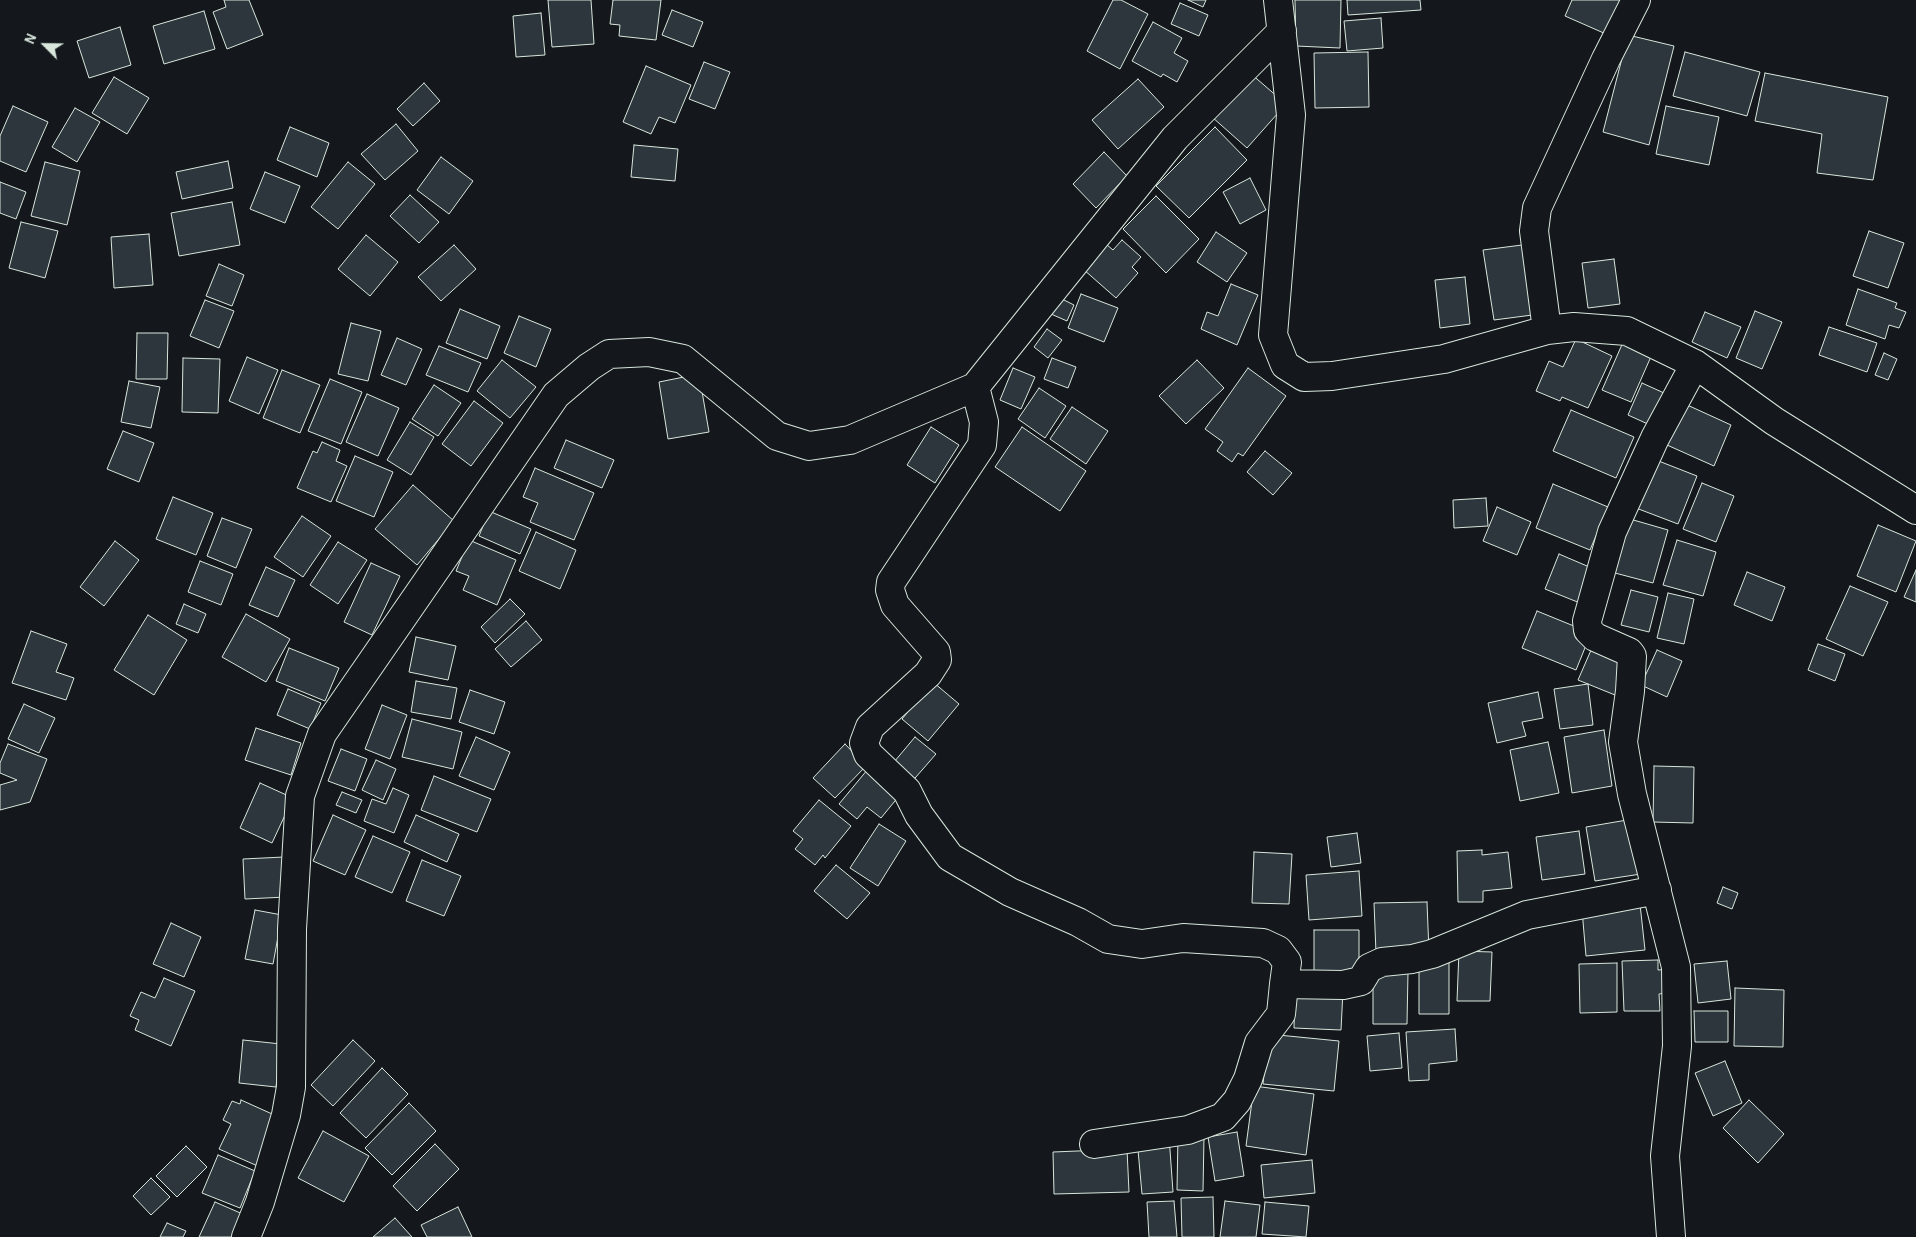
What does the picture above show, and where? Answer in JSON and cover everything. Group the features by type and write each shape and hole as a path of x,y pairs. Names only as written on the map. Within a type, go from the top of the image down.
{"street":[{"path":"1278,0 1291,115 1273,334 1285,365 1304,377 1332,376 1444,359 1547,330 1574,327 1627,331 1695,364 1774,421 1916,510"},
{"path":"1547,330 1534,231 1537,208 1606,59 1636,0"},
{"path":"246,1237 260,1202 276,1150 286,1115 291,1086 292,929 300,796 322,734 556,395 589,367 610,354 649,352 683,359 777,436 809,446 850,440 975,387 1175,138 1282,31"},
{"path":"1671,1237 1665,1156 1677,1046 1676,967 1658,890 1632,794 1623,742 1630,691 1632,656 1629,652 1595,637 1588,630 1587,621 1612,532 1655,438 1695,364"},
{"path":"975,387 984,422 982,445 891,582 890,590 895,605 936,652 938,660 928,674 870,727 864,743 868,754 907,791 919,815 950,856 1010,892 1078,922 1108,939 1142,944 1183,938 1263,943 1278,950 1287,962 1281,1014 1259,1043 1248,1079 1237,1101 1223,1117 1188,1130 1094,1144"},
{"path":"1284,984 1343,985 1360,981 1369,968 1382,962 1412,960 1432,954 1527,915 1658,890"}],"building":[{"path":"224,0 249,0 263,35 227,49 213,12 226,7"},
{"path":"548,0 591,0 594,44 552,47"},
{"path":"613,0 661,0 656,40 619,36 620,25 610,24"},
{"path":"1113,0 1121,0 1148,14 1120,69 1087,51"},
{"path":"1188,0 1206,0 1203,7"},
{"path":"1295,0 1341,0 1340,48 1296,46"},
{"path":"1347,0 1420,0 1421,10 1348,15"},
{"path":"1572,0 1621,0 1606,34 1565,16"},
{"path":"1180,3 1208,15 1199,36 1171,24"},
{"path":"672,10 703,22 693,47 662,35"},
{"path":"204,11 215,49 164,64 153,26"},
{"path":"541,13 545,55 516,57 513,16"},
{"path":"1381,18 1383,48 1347,51 1344,21"},
{"path":"1153,22 1182,38 1174,53 1188,61 1177,82 1163,74 1161,77 1132,61"},
{"path":"120,27 131,65 89,78 77,41"},
{"path":"1628,35 1674,46 1649,145 1603,132"},
{"path":"1368,52 1369,107 1315,108 1314,53"},
{"path":"1685,52 1760,72 1747,116 1673,96"},
{"path":"704,62 730,72 715,109 689,99"},
{"path":"646,66 691,85 675,123 659,117 651,134 623,122"},
{"path":"1250,73 1286,104 1247,148 1212,117"},
{"path":"1765,73 1888,97 1873,180 1817,173 1822,134 1755,121"},
{"path":"114,77 149,98 127,134 92,113"},
{"path":"1138,79 1164,107 1118,149 1092,120"},
{"path":"424,83 440,101 413,126 397,109"},
{"path":"13,106 48,122 26,172 0,161 0,136"},
{"path":"1666,106 1719,117 1709,165 1656,154"},
{"path":"75,108 100,122 77,162 52,147"},
{"path":"396,124 418,151 385,180 361,154"},
{"path":"290,127 329,143 317,177 277,160"},
{"path":"1215,127 1247,160 1189,218 1156,186"},
{"path":"634,145 678,149 675,181 631,177"},
{"path":"1104,152 1127,176 1096,208 1073,184"},
{"path":"441,157 473,181 449,214 417,190"},
{"path":"228,161 233,188 182,199 176,172"},
{"path":"45,162 80,171 67,225 31,216"},
{"path":"348,162 375,184 338,229 311,207"},
{"path":"265,172 300,186 285,223 250,209"},
{"path":"1250,178 1266,210 1240,224 1223,192"},
{"path":"0,182 26,192 16,219 0,213"},
{"path":"410,195 439,222 419,243 390,216"},
{"path":"1156,196 1199,239 1166,273 1123,229"},
{"path":"232,202 240,245 179,256 171,213"},
{"path":"21,222 58,231 45,278 9,268"},
{"path":"1869,231 1904,243 1888,288 1853,276"},
{"path":"1216,232 1247,253 1227,282 1197,262"},
{"path":"149,234 153,285 114,288 111,237"},
{"path":"366,235 398,262 370,296 338,269"},
{"path":"1122,240 1141,257 1132,267 1138,273 1116,298 1083,269 1106,244 1113,250"},
{"path":"1530,244 1540,314 1494,320 1483,250"},
{"path":"454,245 476,269 441,301 418,277"},
{"path":"1614,259 1620,304 1588,308 1582,263"},
{"path":"219,264 244,275 232,306 206,296"},
{"path":"1465,277 1470,324 1440,328 1435,280"},
{"path":"1231,284 1258,295 1237,345 1201,329 1207,312 1218,316"},
{"path":"1858,289 1897,303 1895,308 1906,312 1899,328 1889,325 1885,339 1846,325"},
{"path":"1081,294 1118,308 1104,342 1068,328"},
{"path":"1058,297 1074,305 1067,321 1051,314"},
{"path":"205,300 234,311 219,348 190,336"},
{"path":"460,309 500,326 487,359 446,343"},
{"path":"1755,311 1782,322 1762,369 1736,358"},
{"path":"1705,312 1741,327 1727,358 1692,342"},
{"path":"519,316 551,329 536,367 504,353"},
{"path":"351,323 381,331 368,381 338,374"},
{"path":"1829,327 1877,343 1867,372 1819,355"},
{"path":"1047,329 1062,340 1048,358 1034,347"},
{"path":"137,333 168,333 167,379 136,379"},
{"path":"397,338 422,349 406,385 381,375"},
{"path":"1576,339 1612,356 1588,408 1562,397 1560,401 1536,391 1549,361 1563,367"},
{"path":"1624,340 1653,352 1631,402 1602,390"},
{"path":"439,346 481,363 468,392 426,375"},
{"path":"1884,353 1897,359 1888,380 1875,375"},
{"path":"247,357 278,370 259,414 229,401"},
{"path":"183,358 220,359 218,413 182,412"},
{"path":"1052,358 1076,367 1068,388 1044,379"},
{"path":"502,360 536,387 510,418 477,391"},
{"path":"1197,360 1224,388 1186,424 1159,396"},
{"path":"1013,368 1035,377 1021,409 1000,400"},
{"path":"1248,368 1286,396 1243,456 1238,453 1232,462 1217,451 1223,442 1205,429"},
{"path":"282,370 320,385 300,433 263,418"},
{"path":"699,374 709,432 668,439 659,382"},
{"path":"330,379 362,392 341,444 308,431"},
{"path":"129,381 160,387 151,428 121,422"},
{"path":"1642,383 1664,393 1650,425 1628,415"},
{"path":"434,385 461,403 438,436 412,419"},
{"path":"1039,388 1066,406 1045,438 1018,419"},
{"path":"367,394 399,408 378,456 346,442"},
{"path":"474,401 503,423 471,466 442,444"},
{"path":"1685,404 1731,425 1714,466 1667,445"},
{"path":"1072,407 1108,431 1086,464 1050,439"},
{"path":"1571,410 1634,437 1616,478 1553,451"},
{"path":"410,422 434,437 411,475 387,460"},
{"path":"931,427 959,445 935,483 907,465"},
{"path":"1022,427 1086,471 1060,511 995,467"},
{"path":"123,431 154,443 139,482 107,469"},
{"path":"566,440 614,460 602,488 554,468"},
{"path":"322,442 340,450 336,461 347,466 331,502 297,488 313,451 317,453"},
{"path":"1265,451 1292,473 1273,495 1247,472"},
{"path":"355,456 393,472 374,517 336,501"},
{"path":"1656,460 1697,476 1678,524 1636,508"},
{"path":"535,468 594,493 574,540 530,522 538,503 523,497"},
{"path":"1702,483 1734,496 1716,542 1683,529"},
{"path":"1553,484 1608,507 1590,550 1536,528"},
{"path":"413,485 454,521 417,565 375,529"},
{"path":"173,497 213,513 196,555 156,539"},
{"path":"1486,498 1488,526 1454,528 1453,500"},
{"path":"1497,507 1531,522 1517,555 1483,541"},
{"path":"489,511 531,529 520,554 479,536"},
{"path":"302,516 331,536 303,577 274,557"},
{"path":"222,518 252,529 236,568 207,556"},
{"path":"1630,519 1668,530 1653,583 1615,573"},
{"path":"1878,525 1916,541 1896,592 1857,576"},
{"path":"536,532 576,550 560,589 519,571"},
{"path":"469,540 516,560 497,605 463,590 469,576 456,571"},
{"path":"1677,540 1716,552 1703,596 1663,585"},
{"path":"115,541 139,560 104,606 80,587"},
{"path":"338,542 367,560 338,604 310,585"},
{"path":"1559,554 1594,569 1580,603 1545,589"},
{"path":"200,561 233,574 221,605 188,592"},
{"path":"371,563 400,576 372,635 344,622"},
{"path":"266,567 295,580 278,617 249,605"},
{"path":"1916,570 1916,602 1904,597"},
{"path":"1747,572 1785,587 1772,621 1734,605"},
{"path":"1850,586 1888,602 1863,656 1826,639"},
{"path":"1631,590 1658,597 1649,632 1621,625"},
{"path":"1668,593 1694,599 1684,644 1657,638"},
{"path":"510,599 525,614 495,643 481,627"},
{"path":"184,604 206,614 198,633 176,624"},
{"path":"1537,611 1591,633 1576,670 1522,648"},
{"path":"246,614 290,639 266,682 222,657"},
{"path":"148,615 187,640 154,695 114,670"},
{"path":"526,621 542,640 511,667 495,649"},
{"path":"31,631 67,644 56,672 74,678 66,700 12,683"},
{"path":"416,637 456,646 448,680 409,672"},
{"path":"1595,641 1631,656 1615,695 1578,680"},
{"path":"1818,644 1845,654 1835,681 1808,670"},
{"path":"289,648 339,668 325,701 276,681"},
{"path":"1657,650 1682,661 1667,697 1641,685"},
{"path":"416,681 457,688 451,719 411,712"},
{"path":"933,682 959,704 928,741 902,719"},
{"path":"1588,684 1593,725 1560,729 1554,689"},
{"path":"288,689 321,703 310,729 277,715"},
{"path":"470,690 505,702 494,734 459,722"},
{"path":"1538,692 1543,718 1522,722 1526,736 1497,743 1488,703"},
{"path":"24,704 55,718 39,753 8,739"},
{"path":"382,705 407,715 390,759 365,749"},
{"path":"412,719 462,732 453,769 402,757"},
{"path":"256,728 301,743 291,775 245,760"},
{"path":"1604,730 1612,786 1572,793 1564,737"},
{"path":"476,737 510,752 494,790 459,776"},
{"path":"915,737 936,754 909,785 889,768"},
{"path":"1548,742 1559,793 1520,801 1510,750"},
{"path":"8,744 47,759 30,802 0,810 0,785 17,780 0,773 0,763"},
{"path":"845,744 866,766 835,798 813,778"},
{"path":"341,749 367,759 355,791 328,781"},
{"path":"376,760 396,769 383,800 362,790"},
{"path":"1654,766 1694,767 1693,823 1653,822"},
{"path":"868,769 899,796 881,818 867,807 857,819 839,804"},
{"path":"434,776 491,799 477,832 421,810"},
{"path":"260,783 293,798 272,843 240,828"},
{"path":"393,788 409,795 394,833 364,821 372,799 386,804"},
{"path":"342,792 362,800 356,813 336,805"},
{"path":"819,800 851,826 825,858 823,855 815,865 795,849 803,839 793,831"},
{"path":"333,815 366,830 345,875 313,861"},
{"path":"416,815 459,834 447,862 404,842"},
{"path":"1633,819 1641,874 1595,881 1586,827"},
{"path":"879,824 906,841 878,886 850,868"},
{"path":"1579,831 1585,874 1542,880 1536,837"},
{"path":"1357,833 1361,863 1331,867 1327,837"},
{"path":"373,836 410,852 392,893 355,877"},
{"path":"1482,850 1482,855 1508,852 1512,888 1483,891 1483,902 1458,902 1457,851"},
{"path":"1254,852 1292,854 1289,904 1252,903"},
{"path":"284,857 286,897 245,899 243,859"},
{"path":"422,860 461,876 444,916 406,901"},
{"path":"836,865 870,893 847,919 814,891"},
{"path":"1359,871 1362,916 1309,920 1306,875"},
{"path":"1723,887 1738,893 1732,909 1717,903"},
{"path":"1427,902 1429,952 1376,953 1374,903"},
{"path":"1640,904 1645,950 1586,956 1582,910"},
{"path":"255,910 282,915 273,964 245,959"},
{"path":"171,923 201,937 184,977 153,964"},
{"path":"1314,930 1359,930 1359,974 1314,975"},
{"path":"1459,951 1492,952 1490,1001 1457,1001"},
{"path":"1658,960 1658,970 1673,969 1674,992 1659,994 1660,1011 1624,1011 1622,961"},
{"path":"1419,961 1449,961 1449,1014 1419,1014"},
{"path":"1727,961 1731,999 1698,1003 1694,964"},
{"path":"1617,963 1617,1012 1580,1013 1579,964"},
{"path":"1373,972 1408,972 1407,1024 1373,1024"},
{"path":"164,978 195,991 171,1046 135,1030 139,1020 130,1016 141,992 155,998"},
{"path":"1295,988 1343,990 1341,1030 1294,1028"},
{"path":"1735,988 1784,990 1783,1047 1734,1046"},
{"path":"1694,1011 1728,1011 1728,1042 1695,1042"},
{"path":"1455,1029 1457,1061 1429,1064 1429,1080 1409,1081 1406,1032"},
{"path":"1399,1033 1402,1068 1370,1071 1367,1036"},
{"path":"1268,1034 1339,1041 1334,1091 1263,1084"},
{"path":"243,1040 281,1044 276,1087 239,1083"},
{"path":"353,1040 375,1061 333,1106 311,1085"},
{"path":"1725,1061 1742,1103 1713,1116 1695,1073"},
{"path":"382,1068 408,1094 366,1138 340,1113"},
{"path":"1254,1086 1314,1094 1306,1155 1246,1146"},
{"path":"241,1100 281,1118 260,1167 219,1149 231,1124 223,1120 232,1101 240,1104"},
{"path":"1749,1100 1784,1134 1758,1163 1723,1128"},
{"path":"409,1103 436,1131 392,1175 365,1148"},
{"path":"323,1131 369,1156 344,1202 298,1178"},
{"path":"1237,1132 1244,1176 1215,1181 1208,1137"},
{"path":"1178,1135 1204,1136 1203,1191 1177,1190"},
{"path":"1169,1136 1173,1192 1142,1194 1137,1139"},
{"path":"435,1144 459,1169 417,1211 393,1186"},
{"path":"186,1146 207,1167 177,1197 156,1176"},
{"path":"1127,1149 1129,1192 1054,1194 1053,1152"},
{"path":"218,1155 255,1171 240,1208 202,1193"},
{"path":"1312,1160 1315,1193 1264,1198 1261,1165"},
{"path":"151,1178 170,1197 151,1215 133,1196"},
{"path":"1213,1197 1214,1237 1182,1237 1181,1198"},
{"path":"1174,1201 1177,1237 1149,1237 1147,1202"},
{"path":"1225,1201 1260,1205 1256,1237 1220,1237"},
{"path":"215,1202 245,1215 236,1237 199,1237"},
{"path":"1265,1202 1309,1206 1306,1237 1262,1234"},
{"path":"458,1207 472,1237 427,1237 421,1225"},
{"path":"395,1218 412,1237 373,1237"},
{"path":"167,1223 186,1231 183,1237 160,1237"}]}
